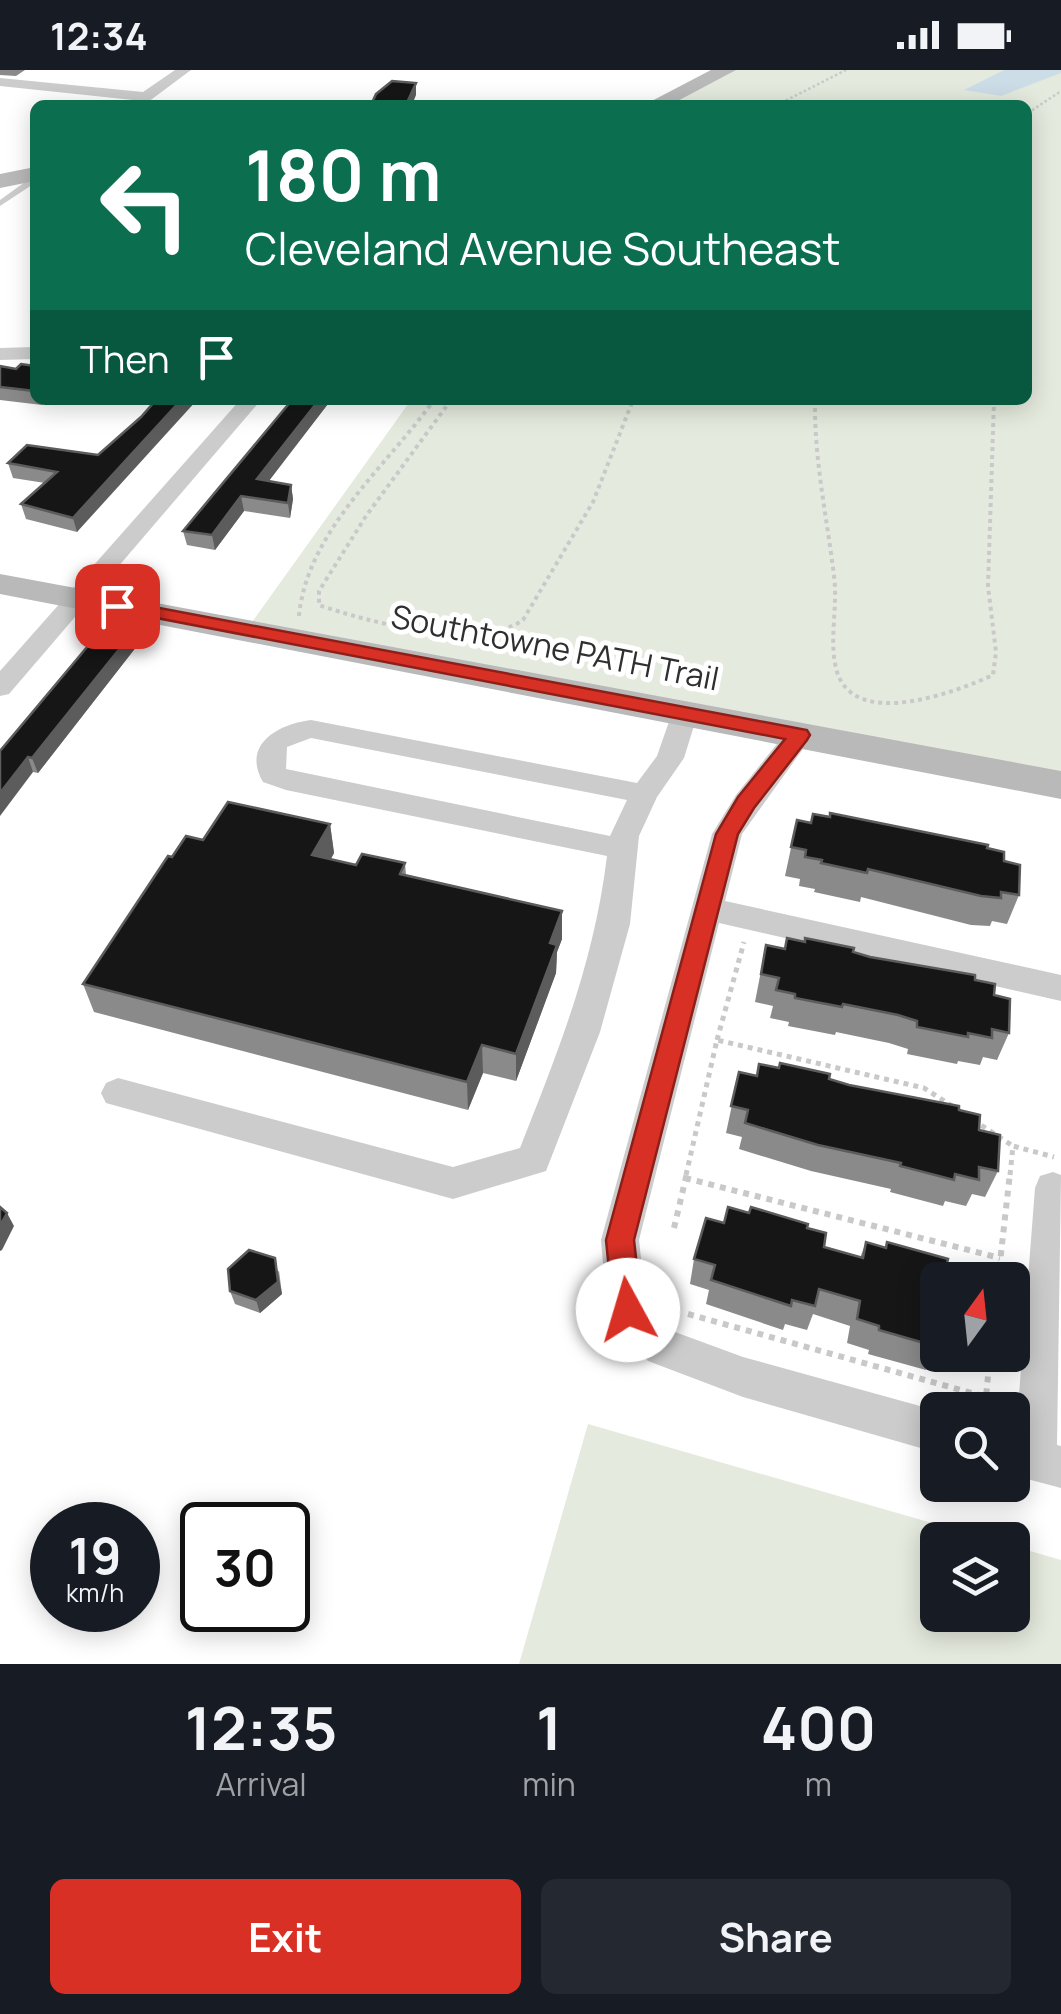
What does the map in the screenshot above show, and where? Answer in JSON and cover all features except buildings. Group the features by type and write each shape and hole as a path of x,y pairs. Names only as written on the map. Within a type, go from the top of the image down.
{"main road":[{"path":"664,100 726,70"},
{"path":"0,181 30,178"},
{"path":"0,584 685,713 789,749 1061,785"}],"street":[{"path":"142,100 184,70"},
{"path":"0,82 134,100"},
{"path":"0,354 30,353"},
{"path":"0,688 247,405"},
{"path":"118,1092 453,1184 533,1160 583,1032 614,924 624,836 644,794 670,758 685,713"},
{"path":"623,849 296,783 273,775 269,758 276,741 290,730 311,729 644,794"},
{"path":"789,749 746,802 727,834 620,1240 628,1310 662,1347 743,1376 920,1427"},
{"path":"709,909 1061,988"},
{"path":"1036,1460 1054,1172"}],"lane":[{"path":"0,204 30,181"}],"path":[{"path":"789,100 846,70"},
{"path":"1032,109 1061,91"},
{"path":"308,622 299,617 298,606 314,565 386,456 430,405"},
{"path":"447,405 366,516 319,592 318,606 484,634 513,628 523,620 593,502 631,405"},
{"path":"816,405 837,605 834,667 845,686 856,694 906,704 979,682 993,675 997,664 989,616 988,569 993,500 988,444 993,405"},
{"path":"674,1228 746,937"},
{"path":"718,1040 924,1088 954,1108"},
{"path":"968,1117 1054,1172"},
{"path":"1000,1262 1013,1146"},
{"path":"685,1178 1000,1258"},
{"path":"688,1314 986,1398 988,1372"}],"shaded area":[{"path":"724,70 1061,70 1061,791 252,622 407,405 1032,405 1032,100 664,100"},
{"path":"1004,70 1061,73 1001,96 964,90"},
{"path":"588,1424 928,1522 920,1522 920,1632 1030,1632 1030,1551 1061,1560 1061,1664 519,1664"}],"route":[{"path":"117,606 799,735 776,769 746,802 727,834 620,1240 628,1310"}]}
